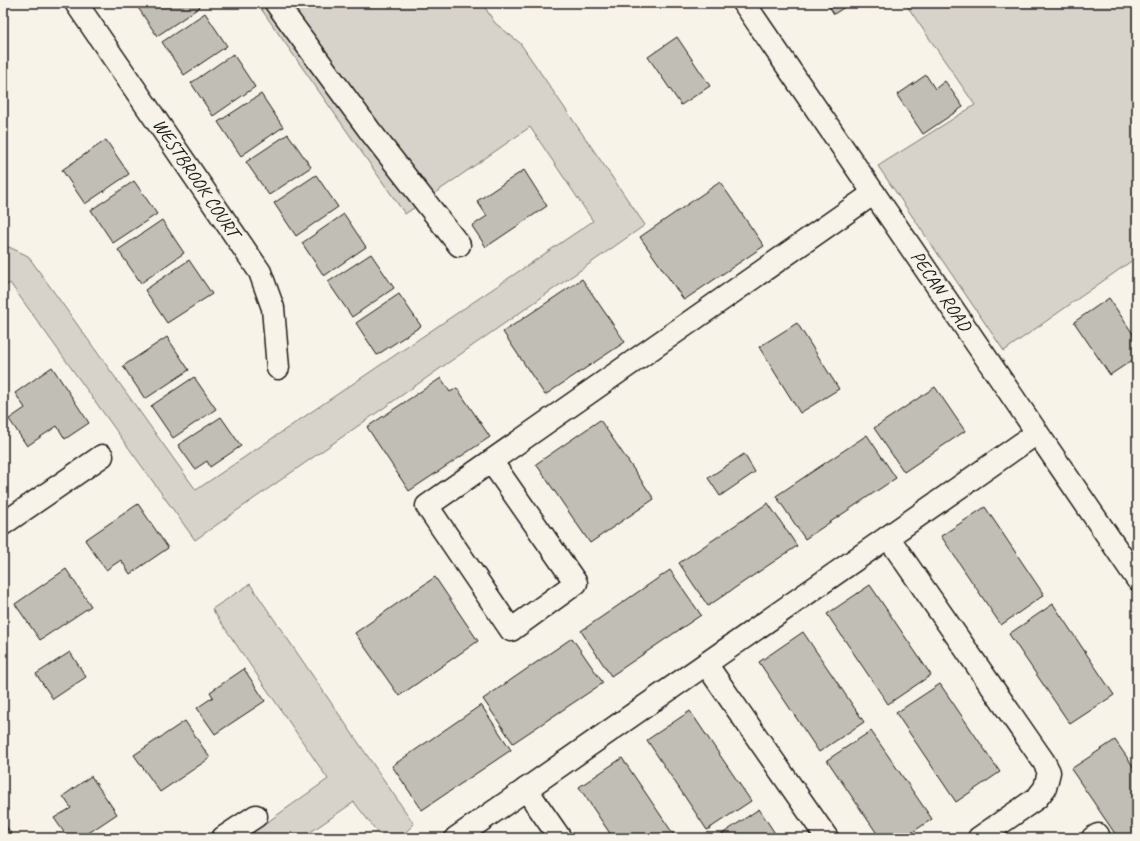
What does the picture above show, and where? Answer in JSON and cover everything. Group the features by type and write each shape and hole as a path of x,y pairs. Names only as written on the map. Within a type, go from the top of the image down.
{"street":[{"name":"WESTBROOK COURT","path":"76,3 260,272 273,308 278,368"},
{"path":"276,3 370,131 459,245"},
{"name":"PECAN ROAD","path":"744,3 1137,579"},
{"path":"491,461 576,583 511,630 427,506 491,461 874,193"},
{"path":"456,838 1037,433"},
{"path":"3,524 102,456"},
{"path":"888,537 1044,762 1049,772 1045,788 1037,798 979,838"},
{"path":"706,664 827,838"},
{"path":"526,789 560,838"},
{"path":"223,838 256,816"}],"shaded area":[{"path":"257,3 482,3 495,23 520,43 645,225 195,540 10,283 3,288 3,250 9,247 28,256 196,490 593,221 530,127 405,214"},
{"path":"905,3 1137,3 1137,257 1004,351 878,166 975,105"},
{"path":"250,584 414,824 400,838 382,838 354,802 302,838 245,838 328,779 212,609"}],"building":[{"path":"135,3 197,3 200,7 157,36"},
{"path":"827,3 851,3 834,14"},
{"path":"205,13 227,46 184,75 162,42"},
{"path":"677,37 710,86 681,105 648,57"},
{"path":"233,54 255,87 213,116 191,83"},
{"path":"926,75 935,89 945,81 963,107 923,134 897,95"},
{"path":"261,94 283,127 241,156 218,122"},
{"path":"288,134 311,167 269,195 246,162"},
{"path":"106,140 129,174 85,204 62,170"},
{"path":"524,170 547,206 486,247 472,226 487,216 477,201"},
{"path":"316,175 338,207 296,236 274,203"},
{"path":"134,181 157,214 113,243 91,210"},
{"path":"720,182 764,246 684,300 640,237"},
{"path":"344,214 366,247 324,276 302,243"},
{"path":"162,220 184,253 141,283 118,250"},
{"path":"371,254 394,288 352,317 328,282"},
{"path":"189,260 212,294 167,323 145,290"},
{"path":"582,279 625,342 545,395 503,332"},
{"path":"399,294 421,326 377,355 356,323"},
{"path":"1109,298 1137,340 1137,357 1110,375 1074,322"},
{"path":"797,323 839,389 800,413 759,347"},
{"path":"167,337 189,370 145,399 123,366"},
{"path":"52,367 89,423 65,439 57,426 27,446 9,419 25,408 15,393"},
{"path":"194,377 216,409 173,438 151,406"},
{"path":"441,378 450,392 457,388 490,437 409,491 367,427"},
{"path":"935,387 965,431 904,472 874,428"},
{"path":"221,417 241,446 210,467 207,461 195,469 178,445"},
{"path":"600,420 654,499 590,543 536,464"},
{"path":"867,435 896,478 805,539 776,496"},
{"path":"744,454 755,472 720,496 708,478"},
{"path":"768,503 797,546 708,606 679,563"},
{"path":"138,504 168,548 130,574 121,560 106,570 85,540"},
{"path":"985,507 1044,595 1001,625 941,536"},
{"path":"66,569 91,606 40,640 15,604"},
{"path":"670,570 701,615 611,676 581,631"},
{"path":"435,577 478,641 399,696 355,633"},
{"path":"870,585 931,675 888,704 827,614"},
{"path":"1053,604 1114,695 1070,724 1009,634"},
{"path":"803,632 864,722 819,752 759,662"},
{"path":"572,638 603,683 513,743 483,699"},
{"path":"70,652 86,677 53,699 36,674"},
{"path":"244,669 265,701 215,734 197,708 213,697 210,692"},
{"path":"940,684 1000,772 956,802 896,713"},
{"path":"481,705 511,750 422,810 392,766"},
{"path":"690,711 751,801 707,830 647,740"},
{"path":"185,721 210,758 160,792 134,755"},
{"path":"871,731 932,819 904,838 880,838 827,760"},
{"path":"1115,740 1137,772 1137,838 1118,838 1071,769"},
{"path":"622,758 676,838 613,838 579,787"},
{"path":"91,776 117,814 81,838 68,838 54,818 71,808 63,796"},
{"path":"759,809 778,838 716,838"},
{"path":"4,823 14,838 3,838"},
{"path":"348,833 352,838 341,838"}]}
